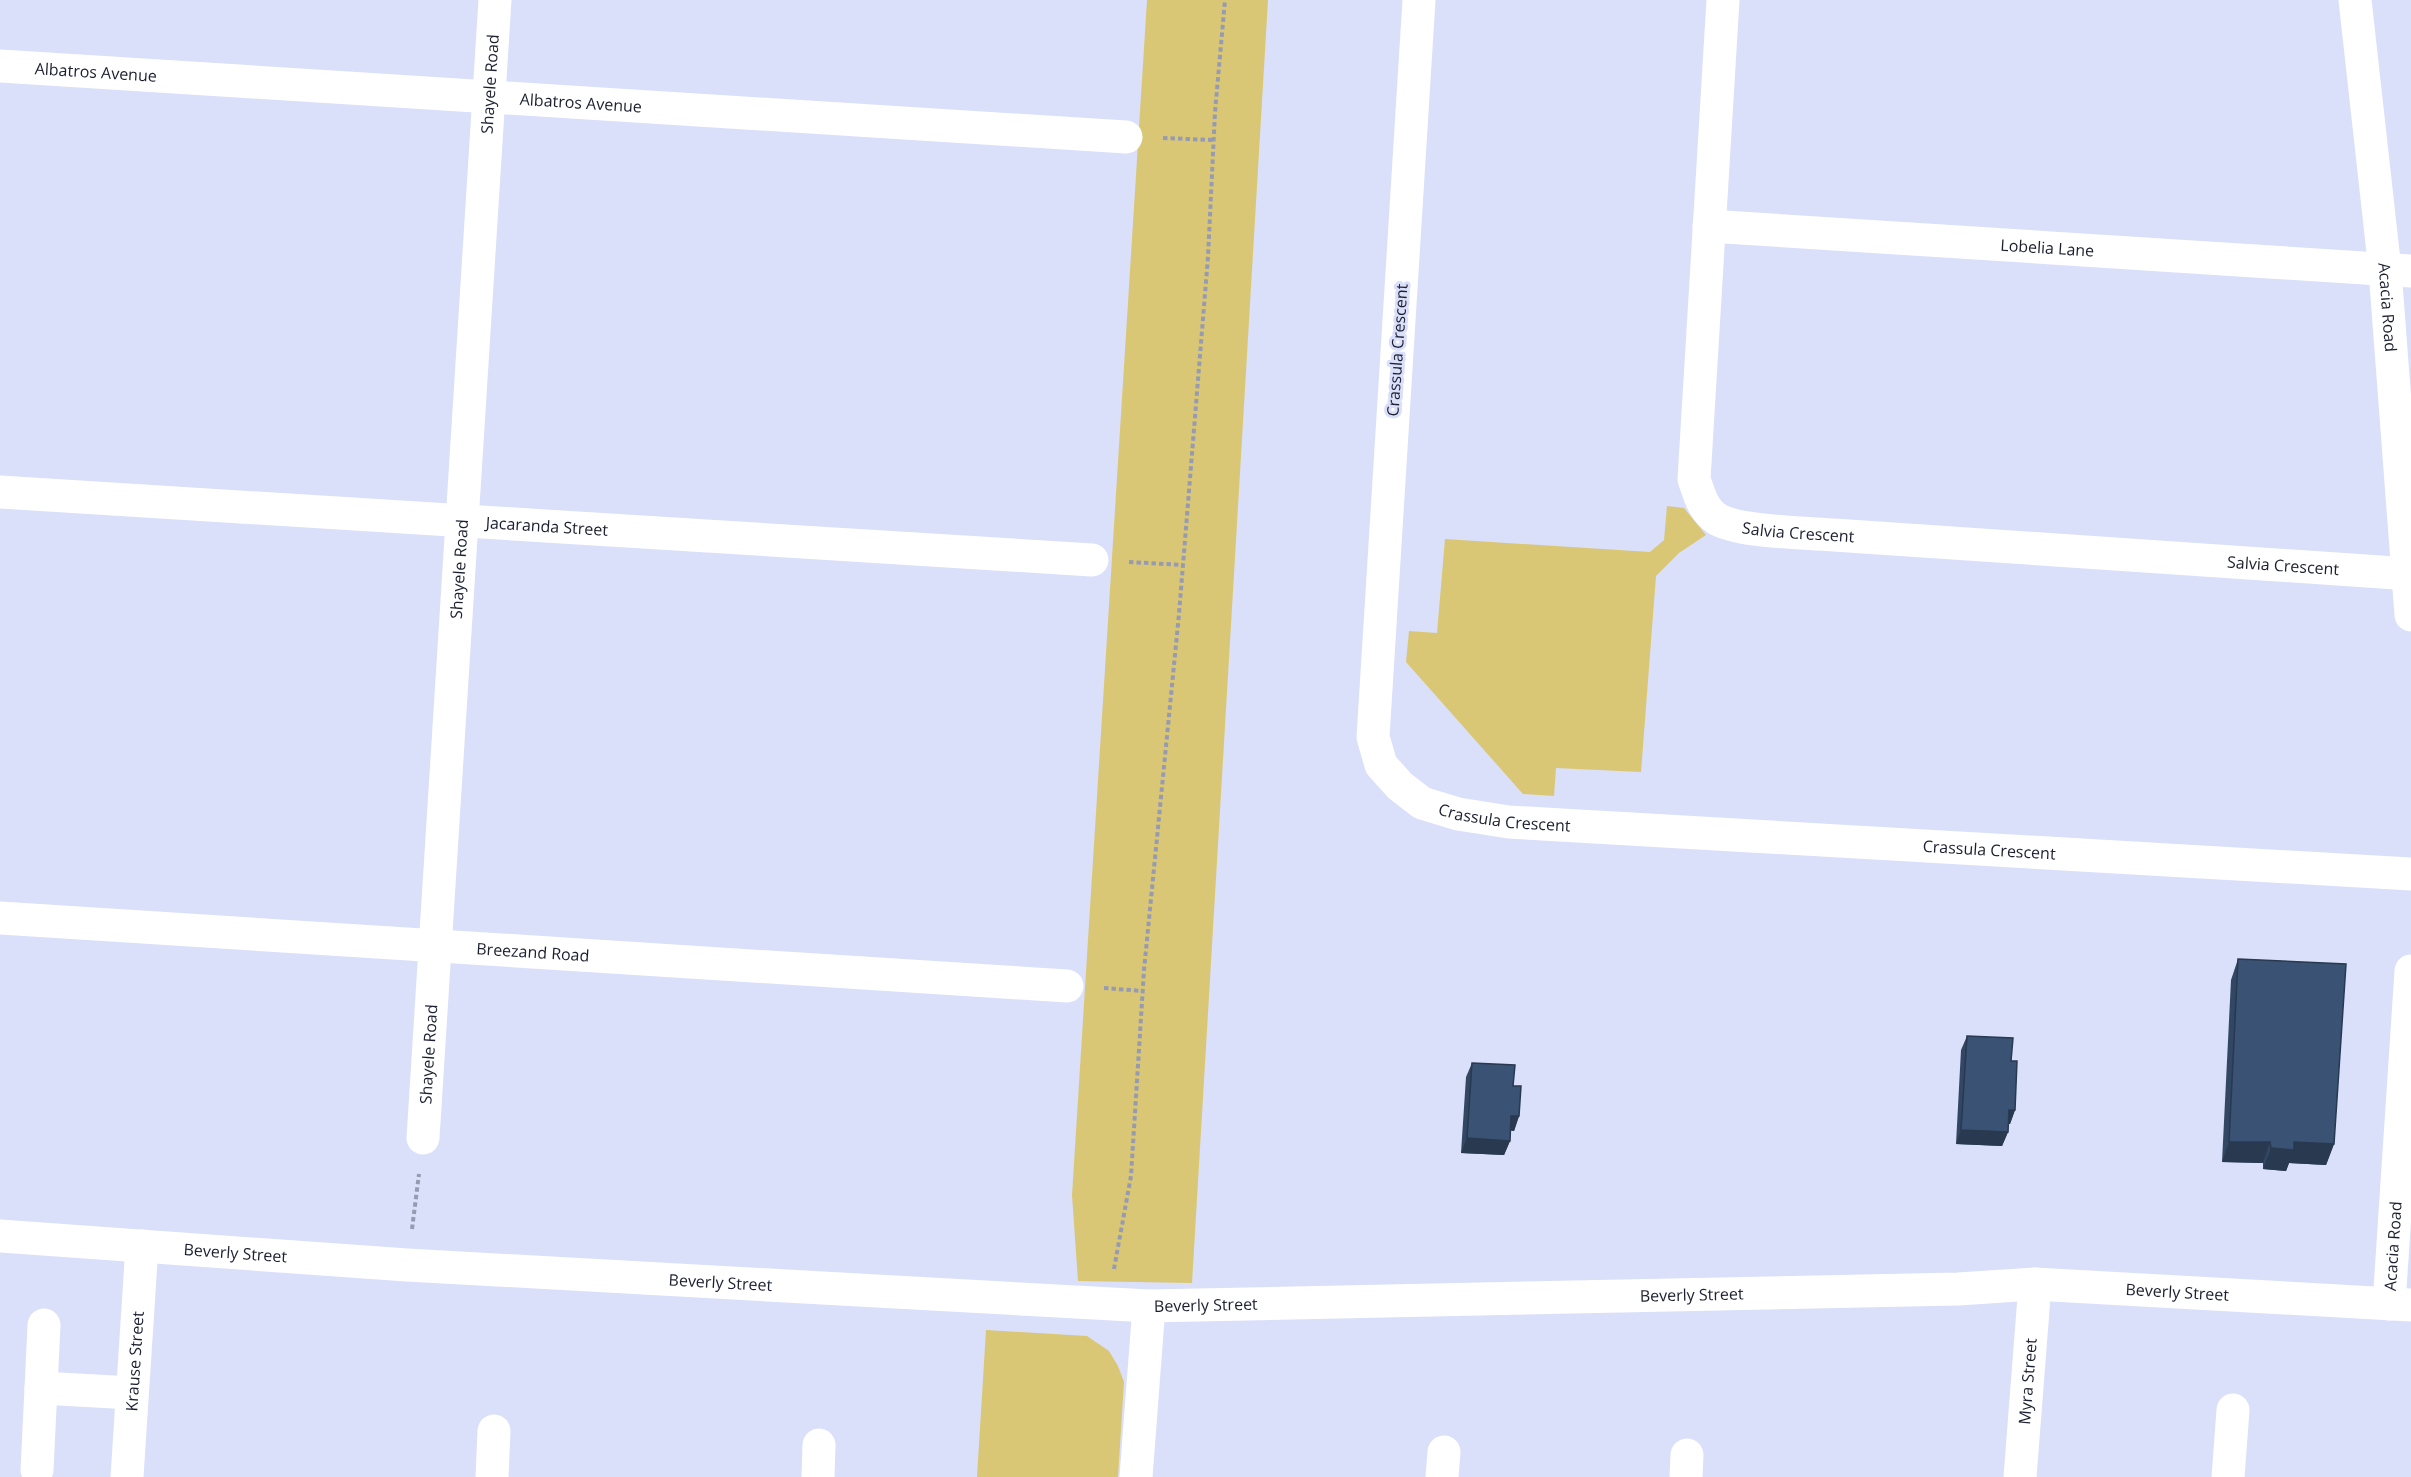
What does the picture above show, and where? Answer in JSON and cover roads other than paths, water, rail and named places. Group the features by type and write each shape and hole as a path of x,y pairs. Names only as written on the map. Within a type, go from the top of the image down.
{"street":[{"name":"Shayele Road","path":"423,1138 495,0"},
{"name":"Crassula Crescent","path":"1419,0 1373,737 1381,765 1400,786 1422,803 1458,814 1509,822 2411,874"},
{"name":"Salvia Crescent","path":"1724,0 1694,479 1702,504 1718,519 1752,528 1834,535 2410,574"},
{"name":"Acacia Road","path":"2355,0 2398,271 2411,615"},
{"name":"Albatros Avenue","path":"0,66 1126,137"},
{"name":"Lobelia Lane","path":"1709,226 2398,271"},
{"name":"Jacaranda Street","path":"0,492 1092,560"},
{"name":"Breezand Road","path":"0,918 1067,986"},
{"name":"Acacia Road","path":"2400,1305 2411,971"},
{"name":"Beverly Street","path":"0,1236 407,1265 1149,1306 1958,1289 2035,1284 2400,1305"},
{"name":"Krause Street","path":"127,1477 142,1246"},
{"name":"Myra Street","path":"2020,1477 2035,1284"},
{"path":"1136,1477 1149,1306"},
{"path":"37,1470 44,1325"},
{"path":"41,1388 132,1393"},
{"path":"2228,1477 2233,1410"},
{"path":"492,1477 494,1431"},
{"path":"818,1477 819,1445"}]}
